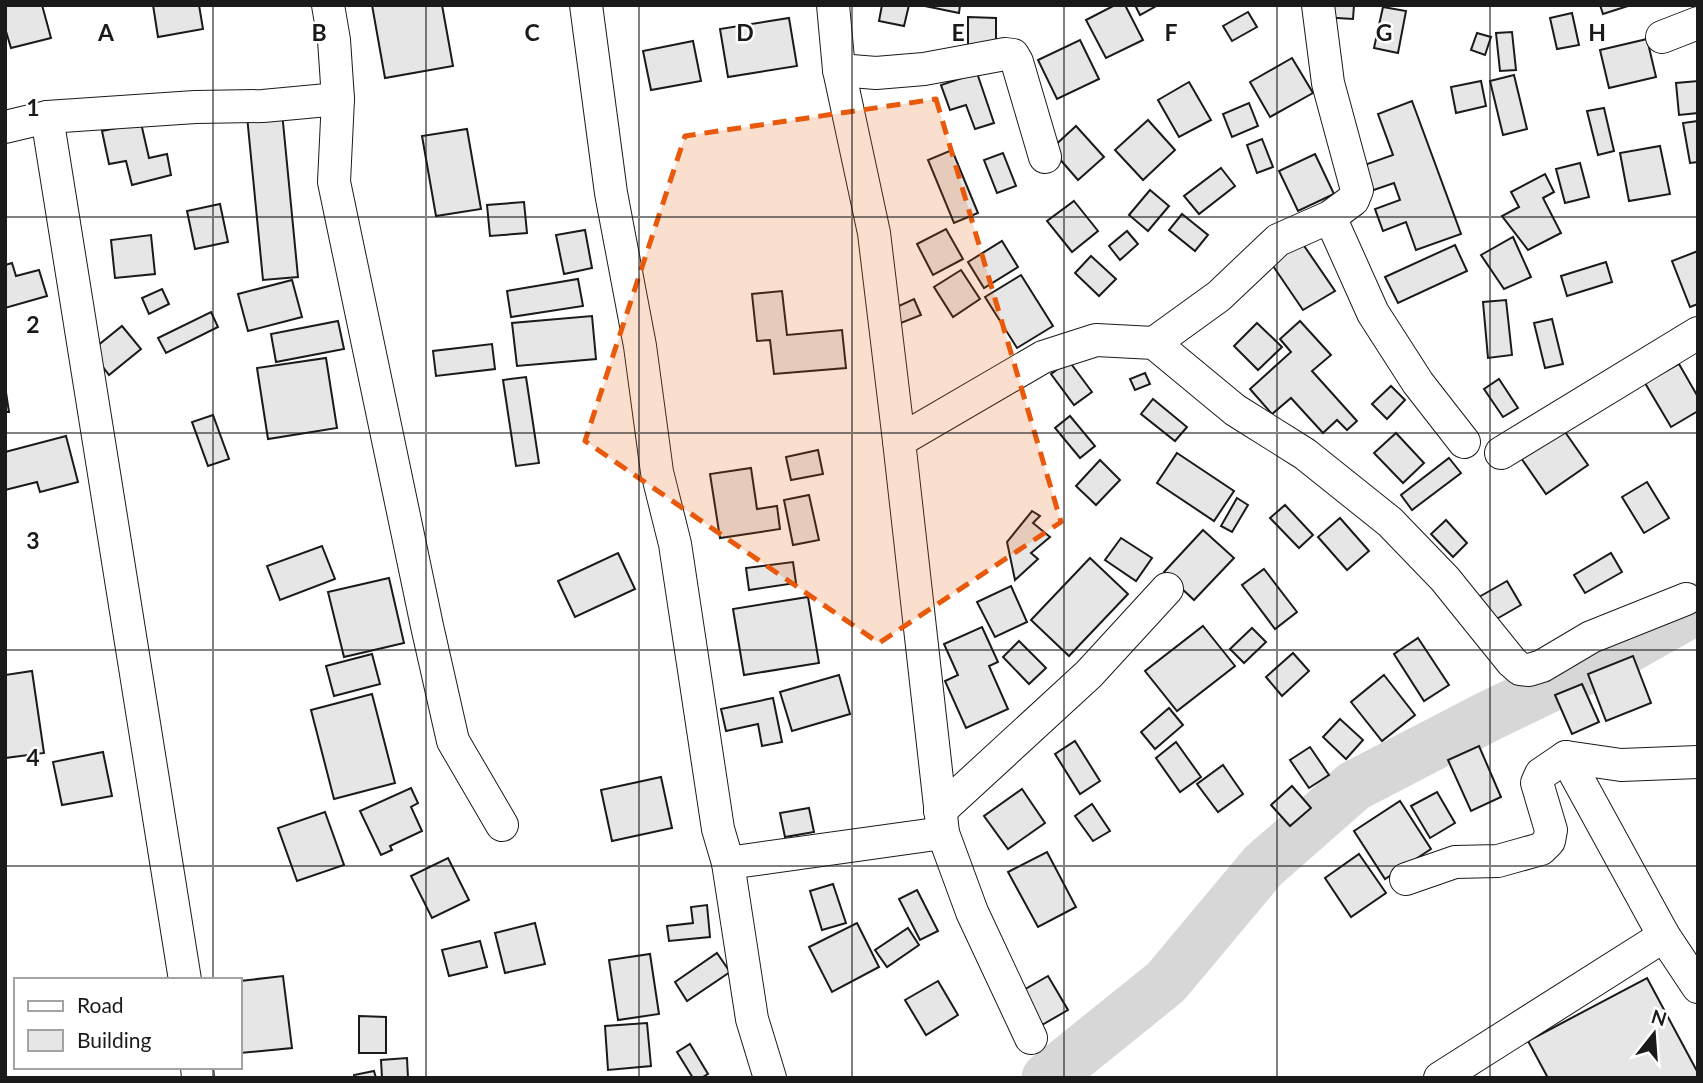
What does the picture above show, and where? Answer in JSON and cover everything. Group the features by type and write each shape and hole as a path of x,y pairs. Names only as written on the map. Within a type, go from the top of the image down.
{"street":[{"path":"328,5 334,40 338,99 334,182 424,612 453,741 502,825"},
{"path":"586,5 611,193 640,346 657,472 675,544 718,829 728,863 752,1019 770,1078"},
{"path":"833,5 839,70 874,233 941,822 972,912 1031,1038"},
{"path":"1154,344 1219,296 1278,240 1330,217 1353,200 1357,190 1328,83 1318,5"},
{"path":"1662,37 1698,23"},
{"path":"839,70 876,73 924,69 1005,54 1013,55 1045,157"},
{"path":"5,127 47,117 195,107 263,106 338,99"},
{"path":"47,117 185,978"},
{"path":"1330,217 1373,313 1418,383 1464,442"},
{"path":"1501,453 1698,333"},
{"path":"899,441 1043,358 1096,340 1154,344 1235,410 1304,453 1390,522 1445,579 1520,669 1529,670 1542,666 1591,637 1686,599"},
{"path":"728,863 941,822 1089,674 1167,589"},
{"path":"1566,757 1664,936 1698,987"},
{"path":"1406,879 1455,862 1498,861 1541,849 1549,841 1551,830 1537,783 1541,774 1566,757 1621,765 1698,762"},
{"path":"1440,1078 1664,936"}],"highlighted area":[{"path":"936,99 1061,522 879,643 585,441 685,136"}],"building":[{"path":"5,5 42,5 51,38 11,48 5,28"},
{"path":"153,5 199,5 203,29 158,37"},
{"path":"372,5 442,5 453,66 385,78"},
{"path":"882,5 909,5 904,26 879,21"},
{"path":"920,5 960,5 959,13"},
{"path":"1115,5 1125,5 1143,40 1106,58 1086,20"},
{"path":"1135,5 1158,5 1140,15"},
{"path":"1322,5 1354,5 1353,19 1321,17"},
{"path":"1600,5 1631,5 1603,14"},
{"path":"1383,7 1406,11 1398,53 1374,48"},
{"path":"1248,12 1257,27 1232,41 1223,26"},
{"path":"1572,13 1579,45 1557,49 1550,18"},
{"path":"968,17 996,18 996,52 968,51"},
{"path":"789,18 797,66 728,77 720,29"},
{"path":"1512,32 1516,70 1500,71 1496,33"},
{"path":"1477,33 1491,37 1485,55 1471,50"},
{"path":"1647,39 1656,77 1609,88 1600,50"},
{"path":"1080,40 1099,79 1057,99 1038,60"},
{"path":"693,41 701,81 651,90 643,51"},
{"path":"1292,58 1313,93 1270,117 1250,82"},
{"path":"977,73 994,123 975,129 966,105 950,110 941,85"},
{"path":"1514,75 1527,129 1503,135 1490,81"},
{"path":"1481,81 1486,106 1456,113 1451,87"},
{"path":"1698,81 1698,113 1679,115 1676,83"},
{"path":"1189,82 1211,120 1179,137 1158,100"},
{"path":"1412,101 1461,234 1416,250 1406,222 1383,231 1375,209 1400,200 1394,183 1362,194 1353,169 1393,155 1378,114"},
{"path":"1249,103 1258,126 1232,137 1223,114"},
{"path":"1604,108 1614,151 1598,155 1587,111"},
{"path":"282,112 298,277 263,280 247,116"},
{"path":"1148,120 1175,150 1143,180 1115,150"},
{"path":"1698,121 1698,162 1690,163 1683,123"},
{"path":"141,123 149,158 167,154 171,175 132,185 126,161 109,164 102,131"},
{"path":"1076,126 1104,157 1078,180 1051,149"},
{"path":"467,129 481,209 436,216 422,136"},
{"path":"1262,139 1273,167 1257,173 1247,145"},
{"path":"1660,146 1670,194 1629,201 1620,153"},
{"path":"952,150 978,213 954,223 928,160"},
{"path":"1003,153 1016,186 997,193 984,160"},
{"path":"1315,154 1334,194 1298,211 1279,171"},
{"path":"1580,163 1589,197 1565,203 1556,169"},
{"path":"1221,168 1235,186 1199,214 1184,196"},
{"path":"1545,174 1554,192 1543,198 1561,233 1528,250 1502,216 1519,207 1511,192"},
{"path":"1150,190 1169,206 1148,231 1129,215"},
{"path":"1074,201 1098,231 1072,252 1047,221"},
{"path":"524,202 527,233 490,236 487,205"},
{"path":"220,204 228,242 195,249 187,211"},
{"path":"1182,214 1208,235 1195,251 1169,230"},
{"path":"946,229 963,259 933,275 917,244"},
{"path":"585,230 592,268 564,274 556,235"},
{"path":"1127,231 1138,244 1120,260 1109,246"},
{"path":"1296,234 1335,291 1303,310 1271,263"},
{"path":"151,235 155,274 115,278 111,240"},
{"path":"1513,237 1531,277 1504,289 1481,255"},
{"path":"1002,241 1018,267 984,288 968,262"},
{"path":"1455,245 1467,271 1398,303 1385,277"},
{"path":"1698,251 1698,304 1690,307 1672,261"},
{"path":"1091,256 1116,279 1099,296 1075,273"},
{"path":"1606,262 1612,282 1567,296 1561,276"},
{"path":"12,263 16,276 39,270 47,296 5,308 5,265"},
{"path":"961,270 980,299 953,317 934,287"},
{"path":"1021,275 1053,326 1017,348 985,297"},
{"path":"578,279 583,306 511,317 507,291"},
{"path":"292,280 302,317 248,331 238,294"},
{"path":"162,289 169,304 149,314 142,298"},
{"path":"782,291 787,335 842,330 846,368 774,374 770,340 757,341 752,294"},
{"path":"914,299 921,315 896,325 890,310"},
{"path":"1506,300 1512,355 1488,358 1483,302"},
{"path":"211,312 218,327 166,353 158,338"},
{"path":"592,316 596,359 517,366 512,323"},
{"path":"1552,319 1563,364 1545,368 1534,323"},
{"path":"338,321 344,349 276,362 271,334"},
{"path":"1300,321 1331,355 1312,371 1357,421 1347,430 1337,420 1323,433 1291,398 1272,414 1250,389 1291,352 1280,339"},
{"path":"1257,323 1282,347 1258,370 1234,346"},
{"path":"122,326 141,349 109,375 91,351"},
{"path":"492,344 495,369 436,376 433,351"},
{"path":"326,358 337,428 268,439 257,368"},
{"path":"1069,361 1092,392 1074,405 1051,374"},
{"path":"1679,364 1698,397 1698,411 1671,427 1645,383"},
{"path":"1145,373 1150,384 1135,390 1130,379"},
{"path":"526,377 539,463 516,466 503,380"},
{"path":"1499,379 1518,408 1503,417 1484,389"},
{"path":"5,386 9,412 5,412"},
{"path":"1391,386 1405,400 1387,419 1372,404"},
{"path":"1153,399 1187,427 1175,441 1141,414"},
{"path":"213,415 229,459 208,466 192,422"},
{"path":"1070,416 1095,446 1080,458 1055,428"},
{"path":"1563,429 1588,465 1546,494 1521,458"},
{"path":"1396,433 1424,463 1403,483 1374,453"},
{"path":"66,436 78,482 40,492 37,482 5,490 5,452"},
{"path":"818,450 823,474 791,480 786,457"},
{"path":"1177,453 1234,491 1214,521 1157,483"},
{"path":"1449,458 1461,473 1412,510 1401,495"},
{"path":"1100,460 1120,480 1096,505 1076,486"},
{"path":"751,468 757,509 777,506 780,529 720,538 710,474"},
{"path":"1647,482 1669,518 1644,533 1622,497"},
{"path":"809,495 819,540 793,545 784,500"},
{"path":"1237,498 1248,505 1232,532 1221,526"},
{"path":"1285,505 1313,535 1299,548 1270,518"},
{"path":"1032,511 1040,516 1033,523 1050,537 1031,553 1038,559 1015,580 1007,542"},
{"path":"1340,518 1369,551 1347,570 1318,537"},
{"path":"1446,520 1467,543 1453,557 1431,534"},
{"path":"1203,530 1234,558 1194,600 1164,572"},
{"path":"1121,538 1152,558 1136,581 1105,560"},
{"path":"322,546 335,579 280,600 267,566"},
{"path":"618,553 635,589 575,617 558,581"},
{"path":"1611,553 1622,572 1585,593 1574,575"},
{"path":"1090,558 1128,594 1069,656 1031,620"},
{"path":"793,562 796,583 749,590 746,568"},
{"path":"1264,569 1297,612 1275,629 1242,585"},
{"path":"389,578 404,643 344,657 328,592"},
{"path":"1507,581 1521,605 1493,621 1479,597"},
{"path":"1011,586 1027,622 995,637 977,602"},
{"path":"808,597 819,663 744,675 733,609"},
{"path":"1203,626 1235,666 1177,711 1145,671"},
{"path":"982,627 998,662 989,666 1008,709 966,728 945,681 958,675 944,644"},
{"path":"1252,628 1266,642 1244,663 1230,649"},
{"path":"1418,638 1449,685 1424,701 1394,654"},
{"path":"1019,641 1046,668 1029,684 1003,657"},
{"path":"1293,653 1309,671 1282,696 1266,677"},
{"path":"372,654 380,684 334,696 326,666"},
{"path":"1633,656 1651,703 1606,721 1588,674"},
{"path":"32,671 44,753 5,758 5,675"},
{"path":"839,675 850,714 792,731 780,692"},
{"path":"1384,675 1415,715 1382,741 1351,702"},
{"path":"1582,684 1599,722 1572,734 1555,695"},
{"path":"372,694 395,783 334,799 311,710"},
{"path":"773,698 782,742 762,746 758,724 726,731 721,709"},
{"path":"1169,708 1183,725 1155,749 1141,732"},
{"path":"1340,719 1363,740 1346,759 1323,737"},
{"path":"1075,741 1100,781 1080,794 1055,754"},
{"path":"1176,742 1201,777 1180,792 1156,758"},
{"path":"1479,746 1501,797 1471,811 1448,760"},
{"path":"1310,747 1329,775 1309,788 1290,760"},
{"path":"103,752 112,796 62,805 53,762"},
{"path":"1223,765 1243,794 1218,812 1197,784"},
{"path":"661,777 672,828 612,841 601,790"},
{"path":"1292,786 1311,808 1290,826 1271,805"},
{"path":"411,788 418,803 411,807 422,831 390,846 392,850 381,855 360,811"},
{"path":"1022,789 1045,823 1008,849 984,816"},
{"path":"1437,792 1455,823 1430,838 1411,806"},
{"path":"1400,801 1431,849 1385,879 1354,831"},
{"path":"1092,804 1110,831 1093,841 1075,816"},
{"path":"809,808 814,832 785,837 780,813"},
{"path":"325,812 344,865 297,881 278,828"},
{"path":"1047,852 1076,907 1038,927 1008,872"},
{"path":"1359,854 1386,893 1351,917 1325,878"},
{"path":"448,858 469,900 432,918 411,876"},
{"path":"833,884 846,923 822,930 810,891"},
{"path":"917,890 938,931 920,940 899,899"},
{"path":"707,905 710,937 669,941 667,926 693,923 691,907"},
{"path":"535,923 545,964 505,973 495,933"},
{"path":"857,923 879,967 832,992 809,947"},
{"path":"908,928 919,945 887,967 875,950"},
{"path":"480,941 487,967 449,976 442,950"},
{"path":"717,953 730,972 687,1001 675,982"},
{"path":"650,954 659,1014 618,1020 609,960"},
{"path":"283,976 292,1048 242,1053 242,981"},
{"path":"1048,976 1068,1010 1035,1029 1015,995"},
{"path":"1647,978 1698,1073 1698,1078 1548,1078 1528,1041"},
{"path":"938,981 958,1015 926,1035 905,1000"},
{"path":"359,1016 386,1017 386,1053 359,1053"},
{"path":"647,1023 651,1066 608,1070 605,1026"},
{"path":"690,1044 708,1074 701,1078 693,1078 677,1052"},
{"path":"407,1058 408,1078 382,1078 381,1060"},
{"path":"374,1071 376,1078 354,1078 354,1075"}],"waterway":[{"path":"1047,1078 1166,982 1263,866 1354,786 1613,656 1698,608"}]}
